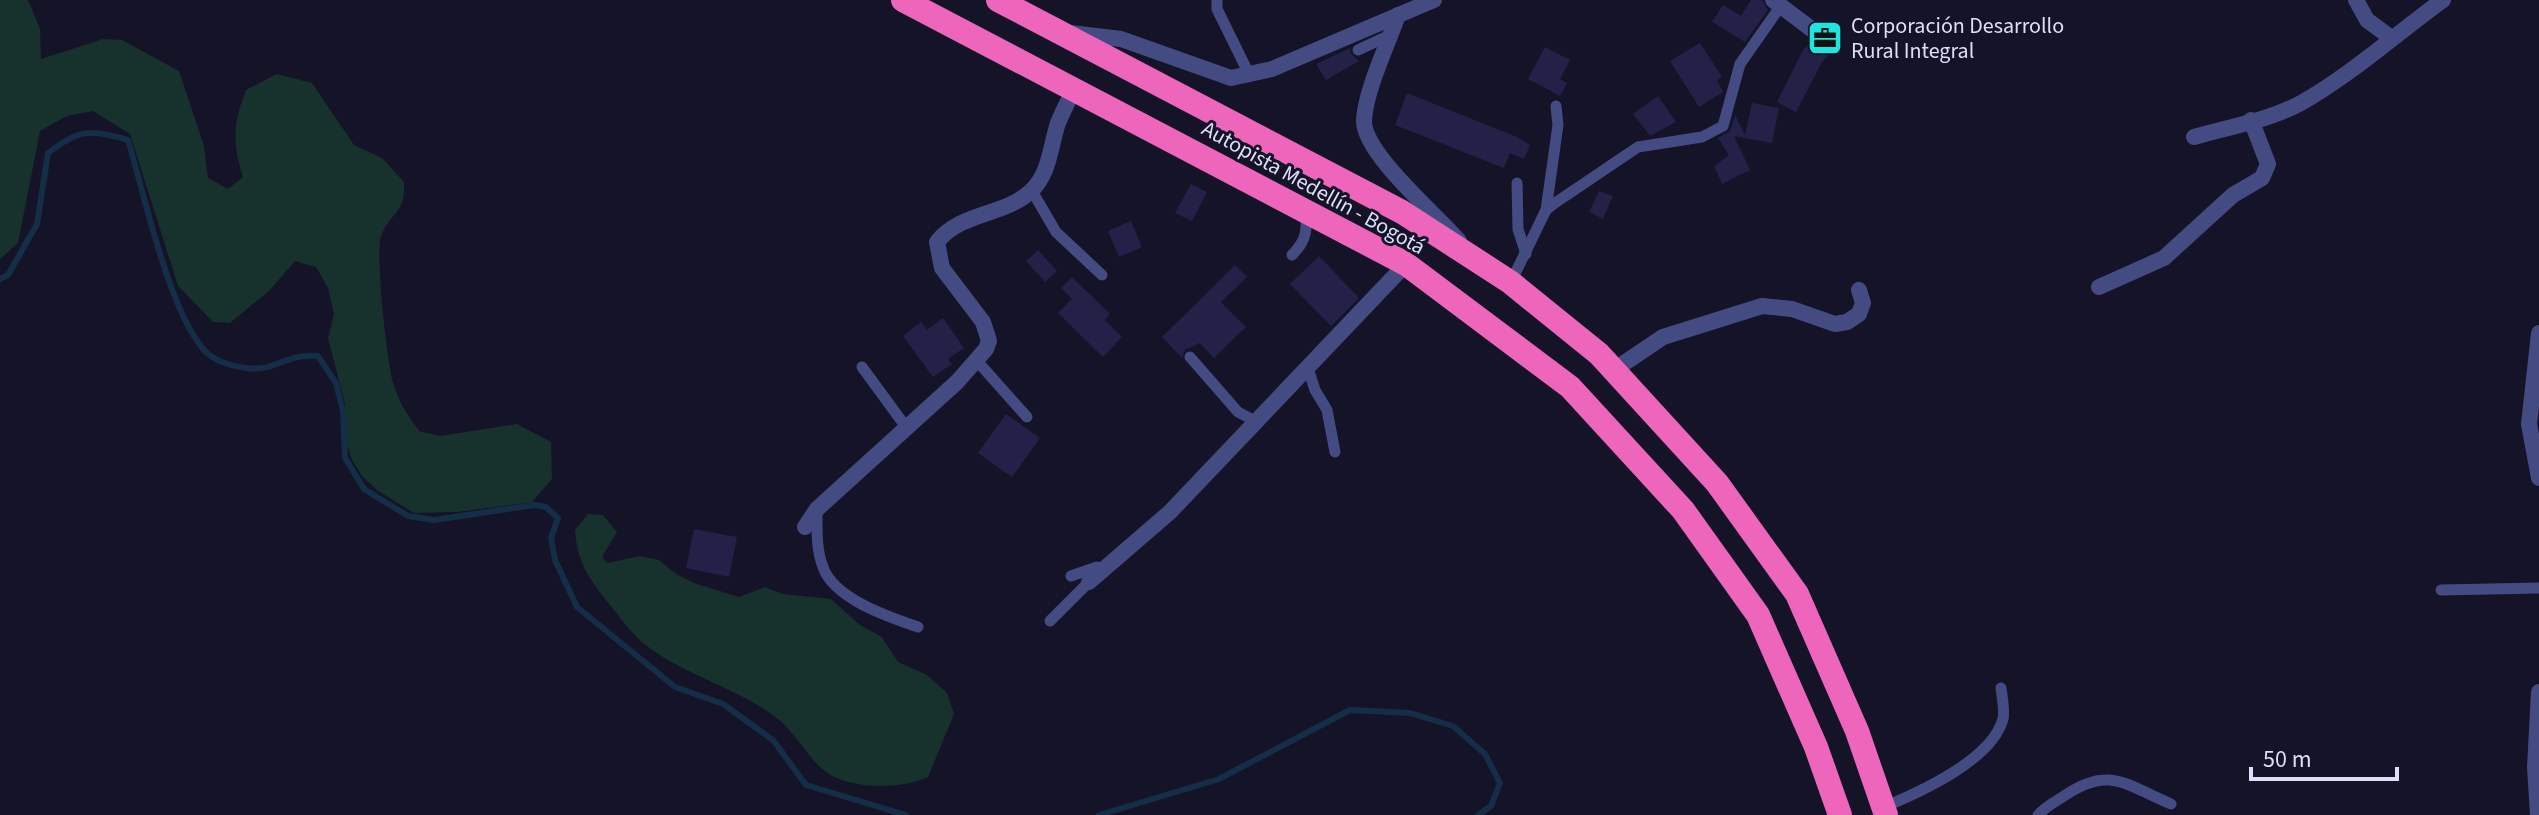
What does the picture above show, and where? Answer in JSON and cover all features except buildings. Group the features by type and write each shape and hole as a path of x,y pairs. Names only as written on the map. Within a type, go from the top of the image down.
{"highway":[{"name":"Autopista Medellín - Bogotá","path":"903,0 1406,264 1570,387 1683,510 1758,615 1816,747 1840,815"},
{"name":"Autopista Medellín - Bogotá","path":"998,0 1018,6 1058,32 1331,173 1468,253 1510,282 1614,370 1717,483 1797,594 1857,731 1885,811"}],"street":[{"path":"1058,32 1121,39 1216,75 1250,76 1434,0"},
{"path":"2356,0 2367,20 2390,37"},
{"path":"2194,137 2298,104 2353,70 2390,37 2443,0"},
{"path":"1777,4 1814,31"},
{"path":"1398,15 1368,104 1365,131 1388,163 1468,253"},
{"path":"805,527 817,509 978,362 989,341 987,331 942,268 937,242 950,228 1020,200 1032,191 1046,169 1058,124 1074,88"},
{"path":"2099,287 2164,258 2233,195 2262,178 2268,164 2251,120"},
{"path":"1089,582 1170,512 1406,264"},
{"path":"1614,370 1663,337 1762,306 1792,309 1835,324 1847,322 1859,314 1863,303 1859,290"},
{"path":"2539,333 2529,424 2539,478"},
{"path":"2538,815 2535,767 2539,692"}],"lane":[{"path":"1217,0 1217,9 1250,76"},
{"path":"1546,210 1638,147 1702,137 1723,126 1728,119 1740,64 1777,4"},
{"path":"1358,50 1392,34"},
{"path":"1510,282 1546,210 1558,125 1556,106"},
{"path":"1517,183 1518,229 1526,254"},
{"path":"1032,191 1056,232 1102,275"},
{"path":"1292,255 1303,244 1307,233 1305,209"},
{"path":"1190,357 1238,412 1257,422"},
{"path":"978,362 1027,417"},
{"path":"862,367 906,427"},
{"path":"1308,368 1315,390 1327,410 1335,452"},
{"path":"817,509 820,556 829,578 859,601 918,627"},
{"path":"1071,576 1097,567 1106,569"},
{"path":"1050,621 1089,582"},
{"path":"2441,590 2539,588"},
{"path":"1885,811 1969,763 1996,733 2004,717 2001,688"},
{"path":"2038,815 2070,792 2099,778 2111,778 2171,804"}],"green space":[{"path":"0,0 28,0 40,29 41,59 103,39 122,40 179,71 204,146 208,178 228,189 243,177 236,133 238,113 246,90 277,74 312,83 354,145 382,158 404,182 403,200 381,236 380,246 388,353 393,382 407,414 419,431 440,436 517,424 551,442 552,479 532,502 458,512 414,513 378,491 362,476 346,442 345,404 328,338 334,314 328,288 316,267 295,261 270,290 230,323 213,322 178,286 130,134 93,111 67,116 40,131 18,243 0,259"},
{"path":"588,514 603,515 617,532 602,557 608,563 639,556 659,560 694,583 739,597 765,587 783,594 831,599 860,625 882,637 898,662 927,675 947,693 954,714 928,777 884,786 839,779 821,768 787,727 764,709 666,659 644,644 606,600 584,568 575,530"}],"waterway":[{"path":"0,279 8,275 37,224 48,153 68,139 85,133 128,140 170,284 181,312 207,353 231,365 257,369 297,357 318,356 336,383 343,411 345,458 364,489 408,516 434,520 534,505 546,507 558,518 551,538 555,560 577,607 675,687 723,704 773,740 806,785 906,815"},
{"path":"1099,815 1219,779 1350,710 1410,713 1453,726 1485,754 1500,783 1491,806 1478,815"}],"place":[{"name":"Corporación Desarrollo Rural Integral","path":"1825,38"}]}
